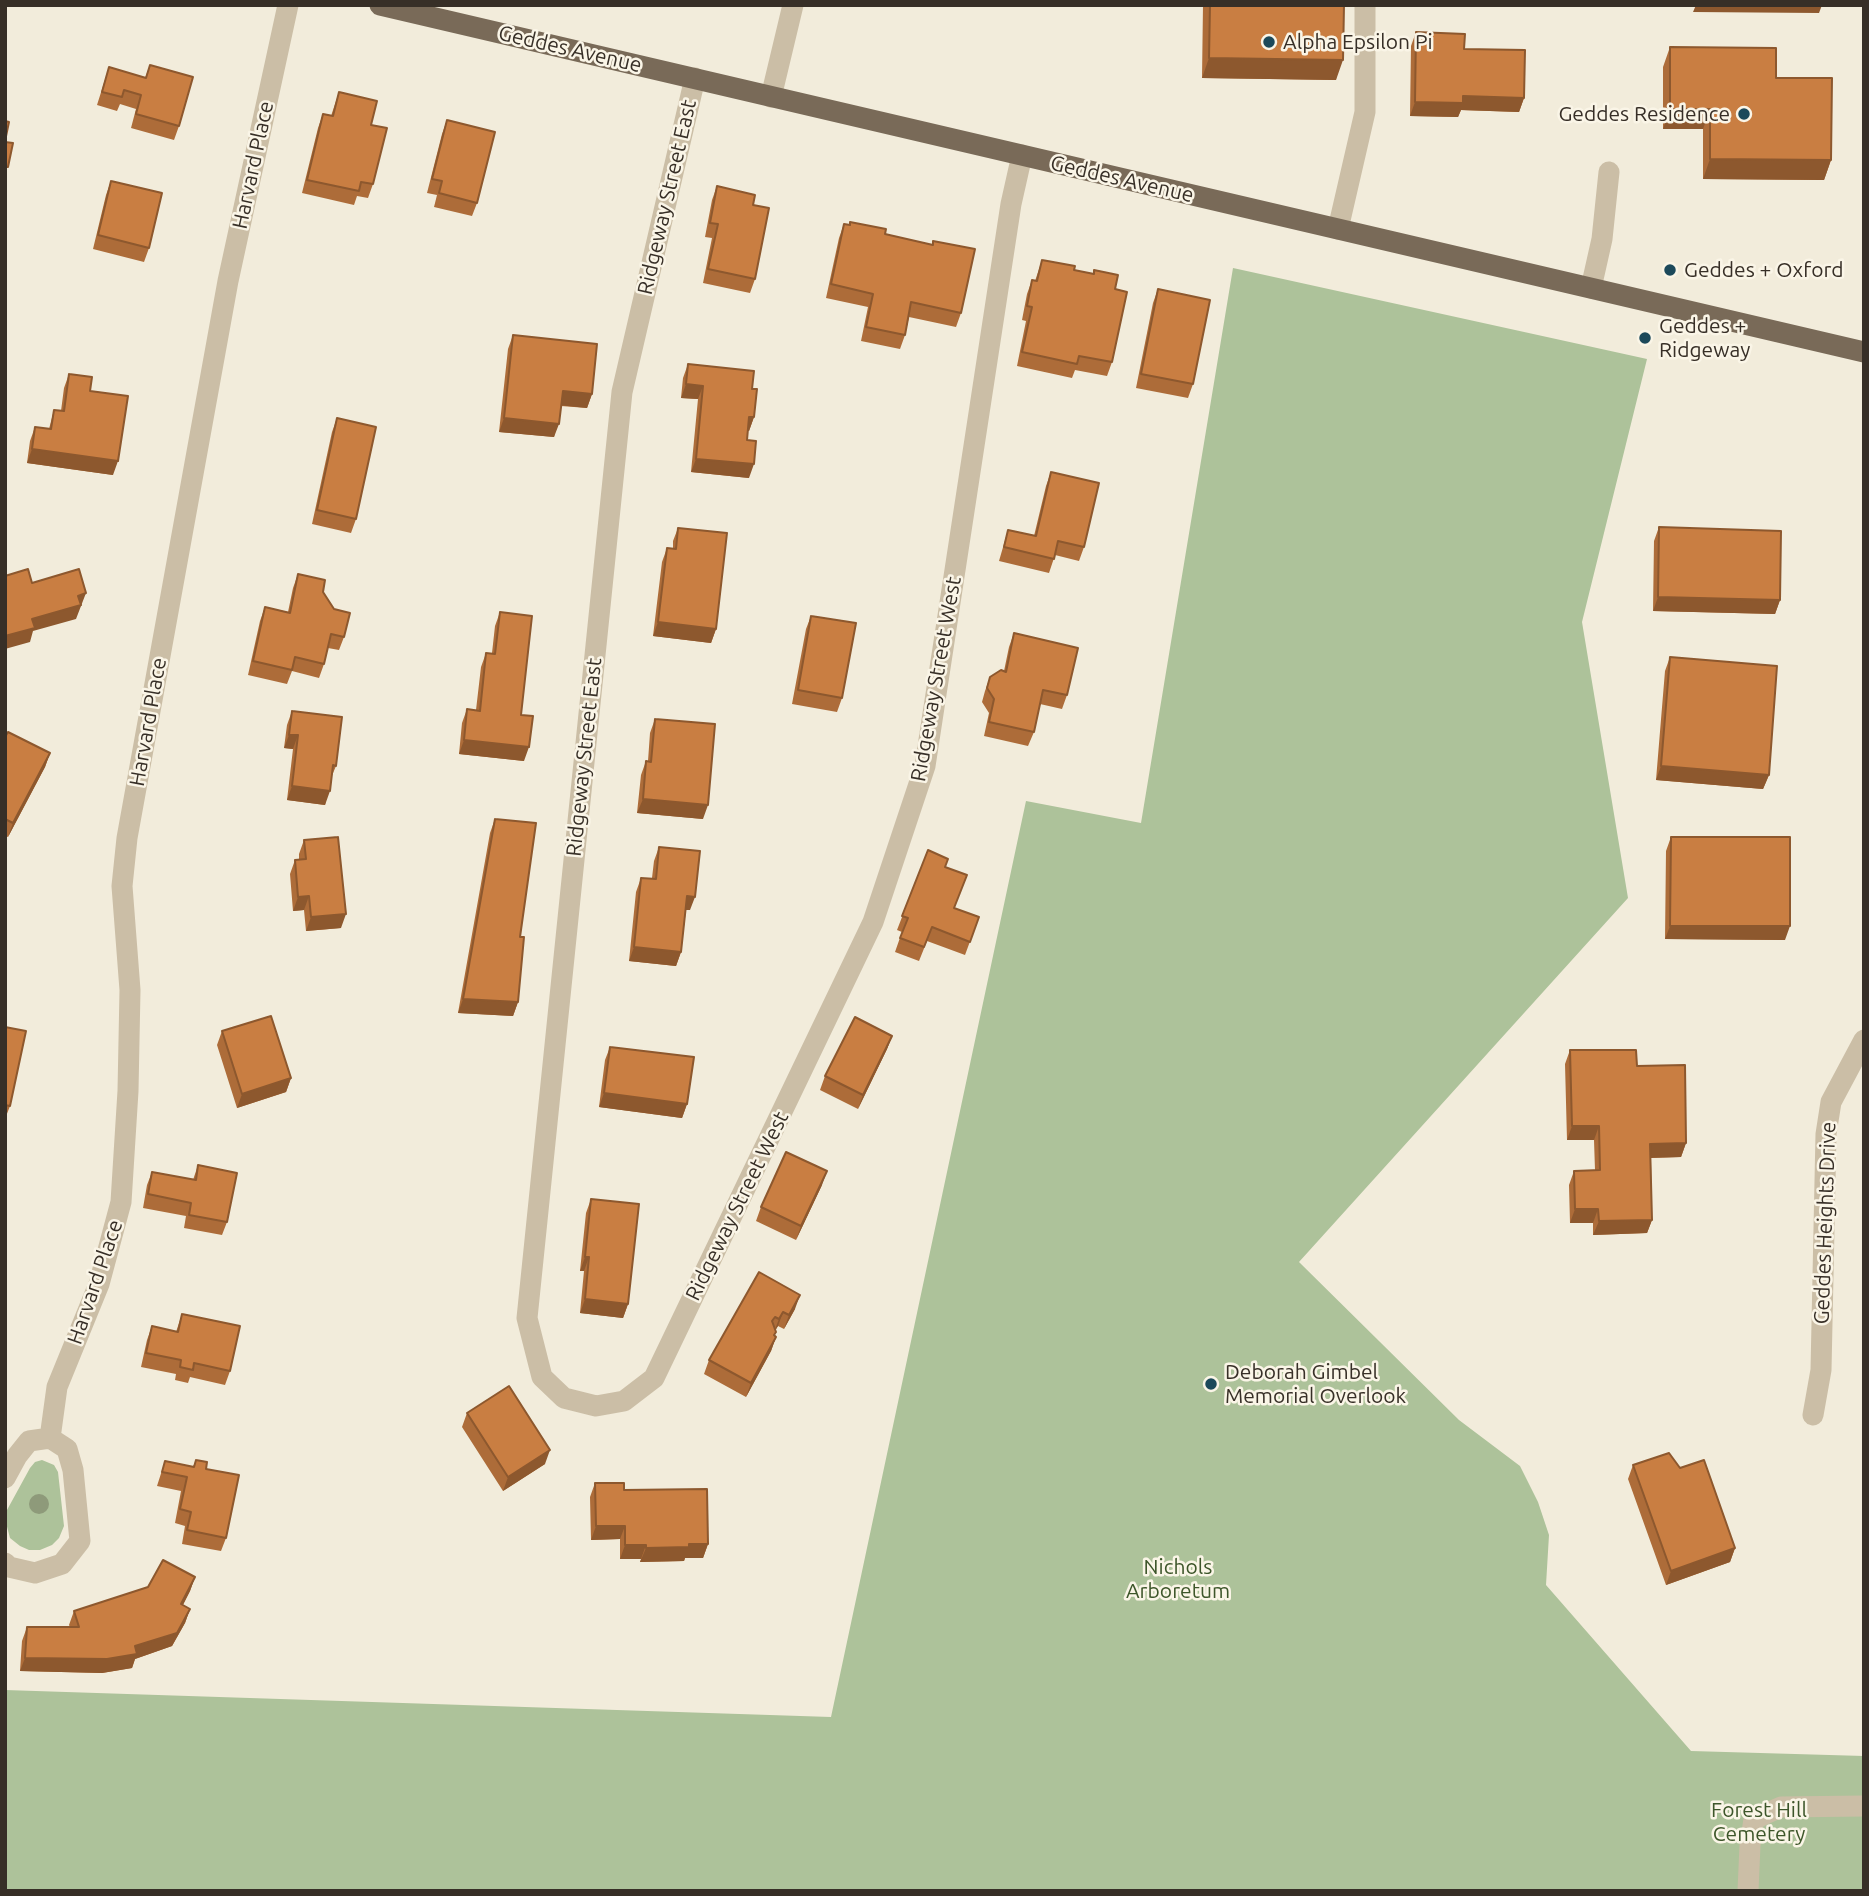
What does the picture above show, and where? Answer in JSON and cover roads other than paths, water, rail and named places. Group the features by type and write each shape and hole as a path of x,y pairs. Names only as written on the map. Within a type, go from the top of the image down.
{"main road":[{"name":"Geddes Avenue","path":"380,5 1864,352"}],"street":[{"name":"Harvard Place","path":"50,1438 57,1387 99,1284 121,1202 130,990 122,886 127,838 228,281 288,5"},
{"path":"771,97 793,5"},
{"path":"1338,229 1365,112 1365,5"},
{"name":"Ridgeway Street East","path":"596,1406 565,1398 542,1377 527,1318 622,392 695,78"},
{"name":"Ridgeway Street West","path":"596,1406 624,1401 654,1378 873,922 925,766 1011,204 1022,155"},
{"path":"1591,288 1602,239 1609,172"},
{"name":"Geddes Heights Drive","path":"1813,1415 1821,1370 1826,1134 1831,1102 1864,1040"},
{"path":"5,1478 29,1441 50,1438 67,1449 73,1470 80,1541 62,1564 36,1573 9,1567 5,1563"},
{"path":"1748,1891 1754,1819 1781,1807 1864,1806"}],"place":[{"name":"Alpha Epsilon Pi","path":"1269,42"},
{"name":"Geddes Residence","path":"1744,114"},
{"name":"Geddes + Oxford","path":"1670,270"},
{"name":"Geddes + Ridgeway","path":"1645,338"},
{"name":"Deborah Gimbel Memorial Overlook","path":"1211,1384"}],"park label":[{"name":"Nichols Arboretum","path":"1178,1579"},
{"name":"Forest Hill Cemetery","path":"1759,1822"}]}
